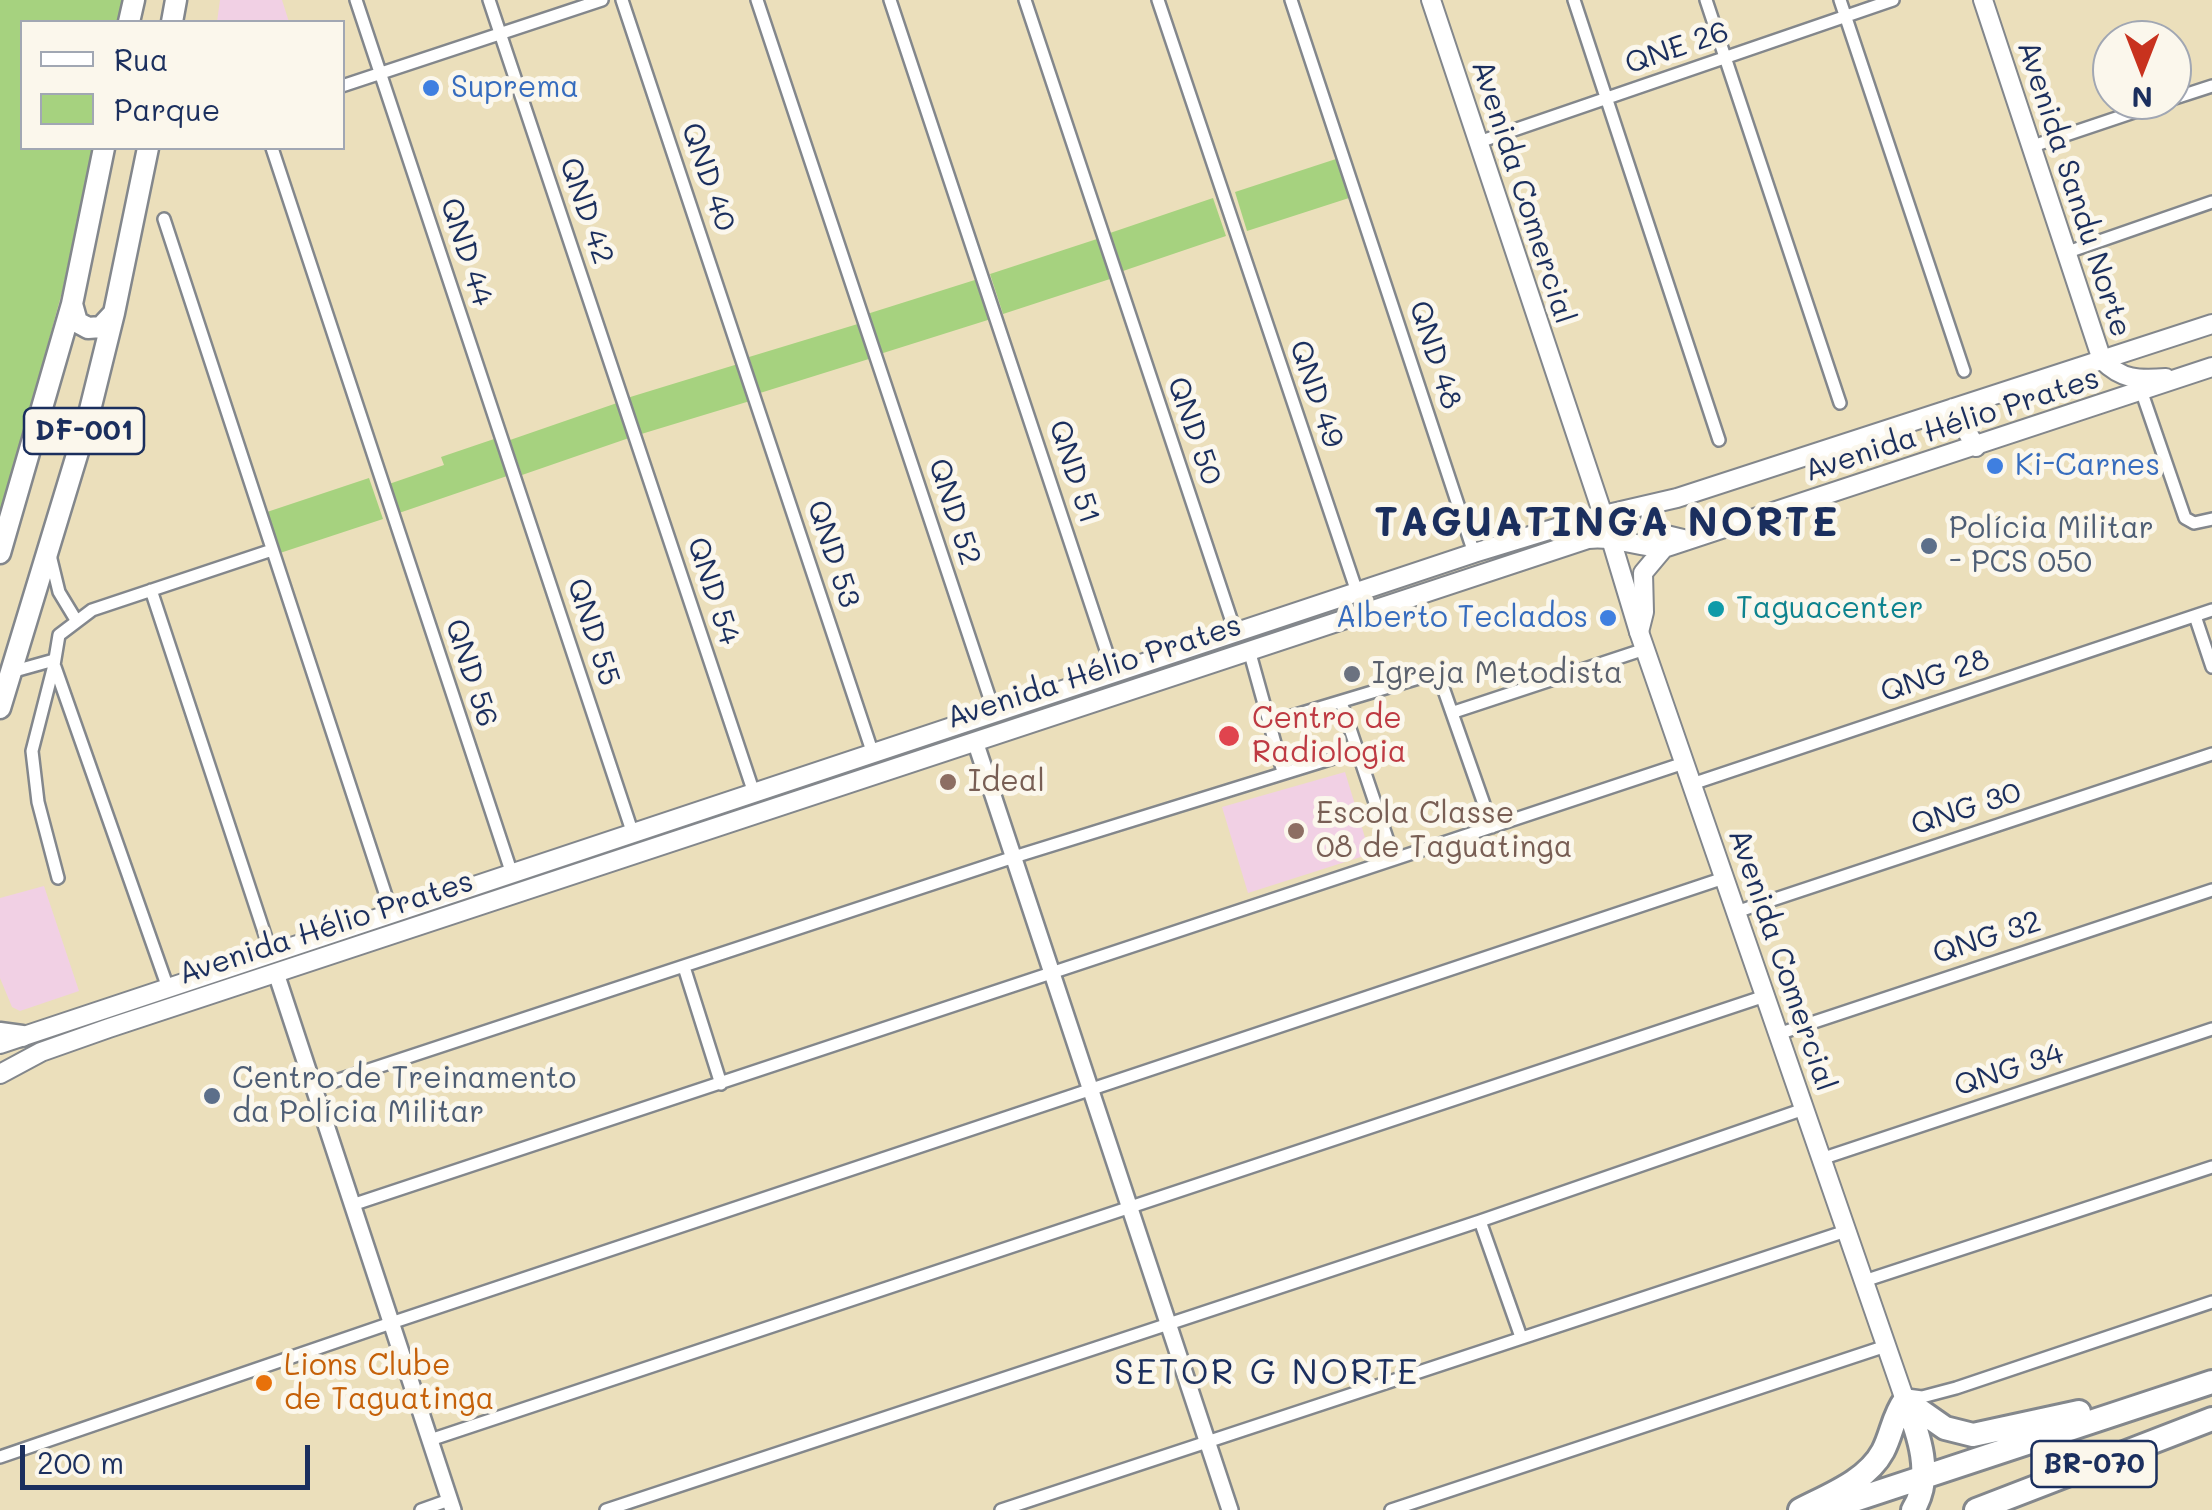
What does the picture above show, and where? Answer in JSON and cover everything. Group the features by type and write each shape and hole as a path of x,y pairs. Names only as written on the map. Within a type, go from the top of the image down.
{"highway":[{"name":"DF-001","path":"0,553 72,304 104,150"},
{"name":"DF-001","path":"0,708 87,422 152,150"},
{"path":"72,304 77,322 88,328 101,327 114,313"},
{"path":"0,1033 22,1036"},
{"path":"1904,1397 1946,1428 1973,1435 2212,1382"},
{"name":"BR-070","path":"1824,1510 2212,1382"},
{"path":"1904,1397 1925,1477 1913,1510"},
{"path":"1800,1510 1875,1464 1904,1397"},
{"name":"BR-070","path":"1976,1510 2212,1418"}],"main road":[{"name":"Avenida Comercial","path":"1431,0 1603,515"},
{"name":"Avenida Sandu Norte","path":"1983,0 2102,360 2128,379 2191,375"},
{"name":"Avenida Hélio Prates","path":"0,1044 1474,553 1677,498 2212,324"},
{"name":"Avenida Hélio Prates","path":"0,1074 41,1052 1588,539 1610,536 1635,545 1664,548 2212,367"},
{"path":"1952,408 1976,446"},
{"path":"1610,536 1626,523 1677,498"},
{"path":"1654,510 1650,520 1654,532 1688,540"},
{"name":"Avenida Comercial","path":"1610,536 1642,640 1904,1397"},
{"path":"1642,640 1643,572 1664,548"},
{"path":"1249,650 1269,635 1301,626 1304,618 1297,612"},
{"path":"933,754 936,746 990,726 995,714"},
{"path":"509,896 530,881 573,864 582,852"}],"street":[{"name":"QND 44","path":"356,0 505,446"},
{"name":"QND 42","path":"489,0 625,405"},
{"path":"345,85 602,0"},
{"name":"QND 40","path":"622,0 746,370"},
{"name":"QND 52","path":"757,0 995,714"},
{"name":"QND 51","path":"890,0 1114,674"},
{"name":"QND 50","path":"1025,0 1236,634"},
{"name":"QND 49","path":"1158,0 1356,592"},
{"name":"QND 48","path":"1290,0 1474,553"},
{"path":"1574,0 1719,440"},
{"path":"1706,0 1840,403"},
{"path":"1840,0 1964,371"},
{"name":"QNE 26","path":"1476,143 1893,0"},
{"path":"2030,147 2111,120"},
{"name":"QND 56","path":"273,150 512,874"},
{"path":"2065,253 2212,202"},
{"path":"164,219 392,914"},
{"name":"QND 53","path":"746,370 873,754"},
{"path":"2142,393 2186,518 2194,523 2212,519"},
{"name":"QND 54","path":"625,405 754,793"},
{"name":"QND 55","path":"505,446 633,834"},
{"path":"49,546 59,592 76,620"},
{"path":"58,878 38,802 32,744 59,635 92,610 272,550"},
{"path":"151,590 270,954"},
{"name":"QNG 28","path":"1692,784 2212,610"},
{"path":"2195,616 2212,666"},
{"path":"1454,712 1642,640"},
{"path":"1249,650 1283,772"},
{"path":"10,672 54,662"},
{"path":"54,662 168,988"},
{"path":"1270,723 1437,675 1442,679 1492,826"},
{"path":"1341,702 1394,859"},
{"path":"975,741 1230,1510"},
{"path":"314,1088 1014,857 1358,750"},
{"name":"QNG 30","path":"1736,912 2212,754"},
{"path":"352,1205 1684,763"},
{"path":"0,1457 1724,878"},
{"name":"QNG 32","path":"1778,1034 2212,890"},
{"path":"684,967 721,1084"},
{"path":"276,973 451,1505 420,1510"},
{"path":"430,1440 1765,996"},
{"name":"QNG 34","path":"1821,1158 2212,1029"},
{"path":"606,1510 1804,1110"},
{"path":"1864,1281 2212,1167"},
{"path":"1480,1221 1521,1337"},
{"path":"1001,1510 1846,1231"},
{"path":"1904,1397 1935,1395 2212,1302"},
{"path":"1391,1510 1886,1346"}],"shaded area":[{"path":"220,0 282,0 288,20 217,20"},
{"name":"Escola Classe 08 de Taguatinga","path":"1345,772 1370,854 1248,893 1222,807"},
{"path":"44,886 79,991 20,1011 12,1007 0,978 0,898"}],"green space":[{"path":"0,0 123,0 119,20 20,20 20,150 93,150 62,292 0,520"},
{"path":"1336,159 1349,198 1247,231 1235,192"},
{"path":"1213,198 1226,236 1123,271 1110,233"},
{"path":"1097,239 1110,279 1003,314 990,274"},
{"path":"978,279 991,319 880,354 867,314"},
{"path":"861,323 872,358 760,393 749,357"},
{"path":"738,364 750,401 638,435 627,398"},
{"path":"617,403 629,438 522,475 510,440"},
{"path":"497,438 510,475 399,513 389,484 444,465 441,457"},
{"path":"369,478 383,519 280,553 267,512"}],"place":[{"name":"Suprema","path":"431,88"},
{"name":"Ki-Carnes","path":"1995,466"},
{"name":"Polícia Militar - PCS 050","path":"1929,546"},
{"name":"Taguacenter","path":"1716,609"},
{"name":"Alberto Teclados","path":"1608,618"},
{"name":"Igreja Metodista","path":"1352,674"},
{"name":"Centro de Radiologia","path":"1229,736"},
{"name":"Ideal","path":"948,782"},
{"name":"Escola Classe 08 de Taguatinga","path":"1296,831"},
{"name":"Centro de Treinamento da Polícia Militar","path":"212,1096"},
{"name":"Lions Clube de Taguatinga","path":"264,1383"}],"district":[{"name":"TAGUATINGA NORTE","path":"1607,524"},
{"name":"SETOR G NORTE","path":"1267,1373"}]}
